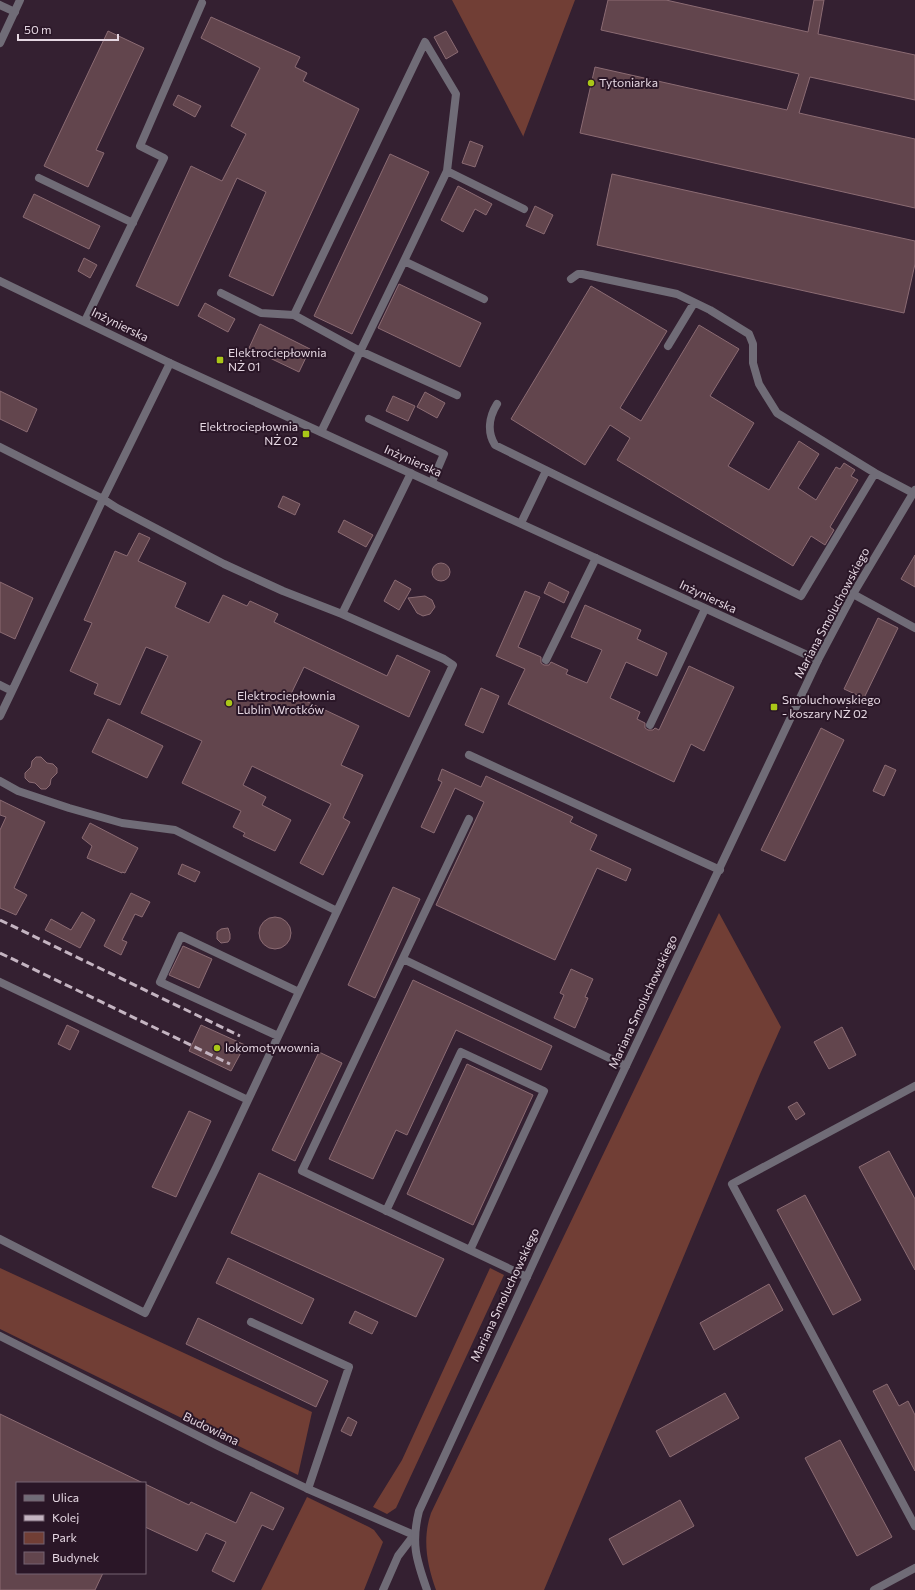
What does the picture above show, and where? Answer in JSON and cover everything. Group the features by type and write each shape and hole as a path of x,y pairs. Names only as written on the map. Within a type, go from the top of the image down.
{"street":[{"path":"0,43 20,0"},
{"path":"85,321 164,158 140,146 202,3"},
{"path":"0,5 15,12"},
{"path":"294,315 425,42 456,94 448,171 321,432"},
{"path":"448,171 524,209"},
{"path":"39,178 133,223"},
{"path":"404,261 484,299"},
{"path":"571,279 578,274 582,274 677,294 710,310 749,334 753,344 753,363 759,384 777,413 875,473 914,491"},
{"name":"Inżynierska","path":"0,280 170,363 818,660"},
{"path":"221,293 261,313 294,315 360,351 457,395"},
{"path":"668,346 694,303"},
{"path":"0,716 103,499 170,363"},
{"path":"497,404 490,423 490,433 495,445 801,596 875,473"},
{"path":"369,419 444,454 432,482"},
{"path":"0,447 103,499 116,508 224,564 284,592 342,614 444,659 453,665 248,1100 145,1313 0,1239"},
{"path":"521,524 546,471"},
{"path":"342,614 411,473"},
{"name":"Mariana Smoluchowskiego","path":"414,1535 419,1511 527,1277 818,660 853,594 914,491"},
{"path":"546,660 596,558"},
{"path":"853,594 915,628"},
{"path":"650,725 705,609"},
{"path":"0,685 12,691"},
{"path":"469,755 720,870"},
{"path":"0,781 18,791 69,808 122,823 175,830 337,911"},
{"path":"469,819 302,1172 527,1277"},
{"path":"278,1036 160,982 181,936 299,992"},
{"path":"403,959 626,1066"},
{"path":"0,982 248,1100"},
{"path":"386,1211 461,1052 544,1090 470,1250"},
{"path":"915,1086 732,1184 915,1526"},
{"path":"251,1322 349,1367 308,1489"},
{"name":"Budowlana","path":"0,1336 218,1446 308,1489 414,1535"},
{"path":"384,1590 398,1556 414,1535"},
{"path":"414,1535 417,1561 427,1590"},
{"path":"874,1590 915,1568"}],"green space":[{"path":"452,0 575,0 523,137 523,136"},
{"path":"719,913 781,1027 544,1590 436,1590 428,1562 426,1542 428,1523 431,1513"},
{"path":"0,1268 312,1412 298,1475 0,1329"},
{"path":"490,1268 504,1275 396,1508 387,1514 373,1507 402,1460"},
{"path":"307,1497 369,1527 374,1530 383,1542 364,1590 261,1590"}],"building":[{"path":"608,0 666,0 808,32 814,0 824,0 818,34 915,55 915,100 810,77 799,113 915,139 915,208 580,133 595,67 787,110 799,74 601,30"},
{"path":"211,17 300,57 295,67 307,73 303,81 359,109 273,296 229,276 266,192 237,178 178,306 136,286 191,166 222,181 246,134 231,126 260,68 201,38"},
{"path":"108,31 144,48 96,150 104,153 88,187 44,166"},
{"path":"446,31 458,52 446,59 434,37"},
{"path":"178,95 201,106 195,117 173,105"},
{"path":"470,141 483,146 475,167 462,163"},
{"path":"390,154 429,172 352,334 314,316"},
{"path":"612,174 915,241 915,264 904,313 597,245"},
{"path":"458,186 492,204 486,215 475,209 463,232 441,220"},
{"path":"34,194 100,226 89,249 23,217"},
{"path":"535,206 553,215 544,234 526,226"},
{"path":"84,258 97,265 90,278 78,271"},
{"path":"399,284 481,323 460,367 378,328"},
{"path":"591,286 667,331 620,408 641,421 699,325 739,349 710,396 754,423 728,466 769,490 799,441 819,454 798,488 816,500 836,467 840,469 844,463 855,470 851,476 858,480 830,527 834,530 825,545 811,536 793,566 617,460 630,438 610,425 585,465 511,419"},
{"path":"205,303 235,319 228,332 198,316"},
{"path":"260,324 310,349 299,372 249,348"},
{"path":"0,391 37,409 27,432 0,419"},
{"path":"425,392 445,403 437,418 417,407"},
{"path":"393,396 415,406 408,421 386,411"},
{"path":"283,496 300,504 295,515 278,507"},
{"path":"344,520 373,535 366,547 338,532"},
{"path":"139,533 150,538 138,561 186,583 175,607 209,623 223,595 247,606 250,601 278,614 274,622 387,676 397,655 430,671 409,717 304,667 291,694 359,726 341,765 363,775 343,818 350,822 323,875 300,863 331,804 252,766 243,785 266,797 262,805 291,820 275,851 243,836 245,833 233,827 241,811 182,783 202,741 141,713 168,656 146,647 120,705 94,694 98,684 70,671 92,623 84,620 115,551 127,556"},
{"path":"915,555 915,587 901,579"},
{"path":"437,563 445,563 450,568 448,579 445,581 437,581 432,576 432,568"},
{"path":"395,580 411,589 399,610 384,601"},
{"path":"0,582 33,598 15,639 0,632"},
{"path":"549,582 569,592 564,603 544,593"},
{"path":"525,591 540,597 518,647 541,657 541,663 544,665 549,665 551,662 568,670 566,674 587,683 602,650 571,637 585,605 641,630 637,639 667,653 657,676 626,662 610,698 640,712 637,719 645,723 645,728 648,730 653,730 655,728 659,730 689,666 734,687 704,751 691,744 674,782 508,704 525,669 496,656"},
{"path":"425,596 432,600 435,607 430,614 423,616 417,613 408,598"},
{"path":"878,618 898,628 864,698 844,689"},
{"path":"481,688 499,696 483,733 465,725"},
{"path":"108,719 163,746 147,778 92,752"},
{"path":"821,728 844,740 785,861 761,850"},
{"path":"36,757 41,757 47,763 53,764 57,768 57,773 51,779 50,785 46,789 41,789 35,783 29,782 25,778 25,773 31,767 32,761"},
{"path":"885,765 896,770 884,796 873,791"},
{"path":"442,769 481,787 486,776 573,817 570,822 597,835 590,850 631,869 626,881 597,868 555,960 436,905 484,802 455,788 434,833 421,827 442,782 438,780"},
{"path":"0,800 45,822 14,888 27,895 16,915 0,908 0,830 6,817 0,815"},
{"path":"90,823 138,848 125,873 87,858 92,846 82,838"},
{"path":"182,864 200,872 195,882 178,874"},
{"path":"393,887 420,899 375,998 348,985"},
{"path":"131,893 150,902 142,917 135,914 122,940 127,942 121,955 104,946"},
{"path":"82,912 95,920 80,948 45,930 51,919 71,930"},
{"path":"272,917 278,917 287,921 291,933 287,945 278,949 272,949 263,945 259,936 259,930 263,921"},
{"path":"228,928 230,939 228,942 221,943 217,939 217,932 221,929"},
{"path":"183,946 212,959 199,988 169,975"},
{"path":"571,969 593,979 585,997 588,998 575,1028 554,1018 564,995 560,993"},
{"path":"413,980 552,1046 541,1070 456,1030 407,1135 396,1130 373,1179 329,1159"},
{"path":"67,1025 79,1031 70,1050 58,1044"},
{"name":"lokomotywownia","path":"201,1025 245,1045 231,1071 189,1051"},
{"path":"842,1027 856,1055 829,1069 814,1042"},
{"path":"319,1052 342,1063 295,1161 272,1150"},
{"path":"467,1064 533,1095 473,1225 407,1194"},
{"path":"797,1102 805,1114 796,1120 788,1107"},
{"path":"189,1111 211,1121 176,1197 152,1187"},
{"path":"889,1151 915,1199 915,1270 859,1167"},
{"path":"259,1173 444,1259 416,1317 231,1233"},
{"path":"805,1195 861,1300 833,1315 777,1210"},
{"path":"228,1258 314,1299 302,1324 216,1283"},
{"path":"769,1284 783,1310 714,1350 700,1323"},
{"path":"355,1311 378,1322 372,1334 349,1323"},
{"path":"198,1318 328,1381 316,1407 186,1344"},
{"path":"887,1384 899,1406 908,1401 915,1415 915,1471 873,1391"},
{"path":"725,1393 739,1418 670,1457 656,1431"},
{"path":"0,1414 141,1482 16,1482 16,1574 103,1574 95,1590 0,1590"},
{"path":"348,1417 357,1422 351,1436 341,1431"},
{"path":"840,1440 892,1537 857,1556 805,1458"},
{"path":"146,1484 189,1505 191,1502 236,1523 251,1492 284,1508 273,1530 262,1525 234,1582 212,1571 226,1542 206,1533 197,1551 146,1527"},
{"path":"680,1500 694,1526 623,1565 609,1539"}],"railway":[{"path":"0,920 240,1036"},
{"path":"0,953 230,1064"}],"place":[{"name":"Tytoniarka","path":"591,83"},
{"name":"Elektrociepłownia NŻ 01","path":"220,360"},
{"name":"Elektrociepłownia NŻ 02","path":"306,434"},
{"name":"Elektrociepłownia Lublin Wrotków","path":"229,703"},
{"name":"Smoluchowskiego - koszary NŻ 02","path":"774,707"},
{"name":"lokomotywownia","path":"217,1048"}]}
